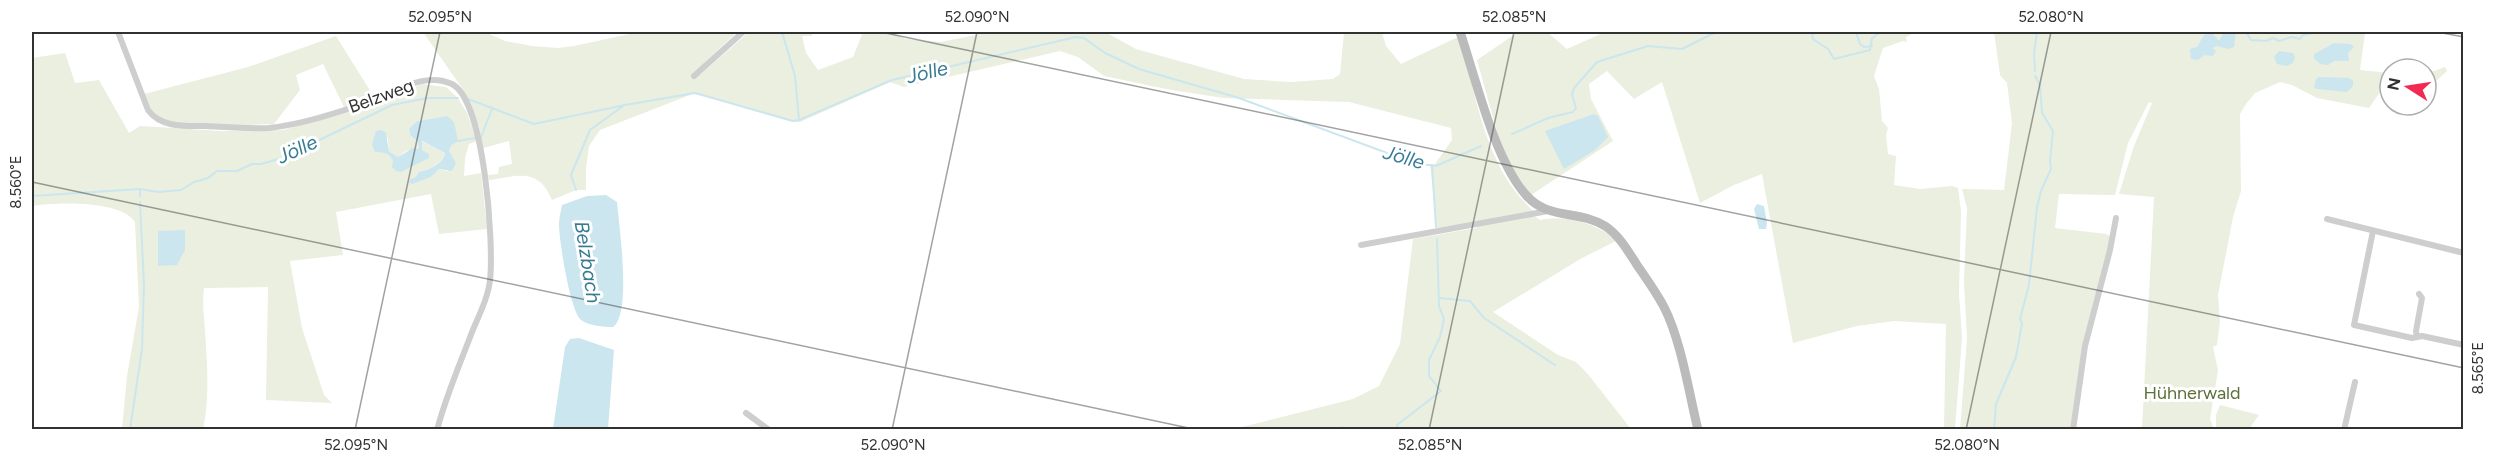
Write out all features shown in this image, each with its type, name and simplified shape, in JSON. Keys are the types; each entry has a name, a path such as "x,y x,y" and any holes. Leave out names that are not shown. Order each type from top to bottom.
{"street":[{"name":"Belzweg","path":"118,32 147,110 153,117 174,125 266,128 296,124 379,98 418,82 437,81 452,85 461,94 479,139 491,232 490,281 437,429"},
{"path":"694,76 743,32"},
{"path":"1460,32 1499,150 1518,185 1532,201 1548,211 1594,221 1606,227 1623,244 1665,308 1678,348 1698,429"},
{"path":"1361,245 1548,211"},
{"path":"2073,429 2085,346 2116,218"},
{"path":"2327,219 2463,253"},
{"path":"2373,231 2354,325 2412,338 2422,336 2463,345"},
{"path":"2417,337 2422,298 2419,294"},
{"path":"2344,429 2355,382"},
{"path":"746,413 769,429"}],"green space":[{"path":"423,32 485,32 505,41 558,48 639,32 737,32 690,76 701,74 749,32 812,32 812,36 802,36 806,53 818,70 853,57 863,32 892,32 905,39 941,42 991,32 1105,32 1136,49 1244,79 1291,82 1333,79 1340,74 1344,32 1382,32 1386,46 1401,64 1460,36 1478,109 1490,145 1506,178 1533,211 1533,215 1540,220 1560,219 1591,225 1616,241 1582,258 1493,312 1558,355 1576,362 1631,429 1234,429 1353,399 1379,386 1400,344 1413,239 1476,228 1489,220 1437,228 1430,164 1435,164 1452,140 1451,128 1349,102 1223,98 1166,89 1104,76 1078,57 1060,51 904,87 890,82 800,122 792,122 695,93 600,130 589,146 586,190 576,190 552,200 540,182 534,178 518,176 489,180 488,175 498,174 499,167 512,164 509,141 483,148 479,127 464,91"},
{"path":"1518,32 1547,32 1567,49 1605,32 1915,32 1906,37 1907,42 1903,41 1883,48 1874,76 1879,89 1882,121 1888,128 1886,135 1888,154 1896,156 1894,185 1920,189 1952,186 1958,188 1961,211 1959,294 1962,338 1955,429 1944,429 1946,324 1894,321 1857,326 1793,343 1762,174 1734,185 1700,203 1662,82 1634,99 1607,71 1589,84 1591,99 1613,141 1531,195 1511,166 1499,139 1477,60"},
{"name":"Hühnerwald","path":"1994,32 2365,32 2360,70 2378,72 2378,95 2369,108 2317,98 2292,85 2280,82 2255,93 2240,114 2241,191 2233,217 2218,295 2220,322 2217,345 2213,347 2218,370 2210,419 2214,429 2142,429 2154,197 2119,194 2134,146 2152,103 2149,102 2128,143 2115,195 2059,194 2055,228 2106,234 2111,237 2085,336 2071,429 1960,430 1967,338 1964,282 1967,208 1962,189 2004,190 2012,123 2007,83 2000,75"},
{"path":"336,36 374,97 344,107 323,64 296,75 300,90 274,124 214,125 167,120 158,117 153,112 144,94 248,67"},
{"path":"65,53 75,83 99,80 129,133 140,126 221,131 283,130 338,115 422,84 446,87 458,98 467,113 477,141 469,144 464,176 481,173 487,229 439,234 431,194 336,212 343,255 290,261 302,328 324,395 332,403 266,400 268,287 204,288 207,405 203,429 122,429 127,376 139,307 135,222 128,215 103,206 56,204 32,206 32,58","holes":["447,116 452,145 449,152 456,163 447,171 439,169 431,177 419,172 435,166 445,153 421,141 422,150 394,160 385,152 376,152 388,137 389,151 398,157 406,151 419,149 418,142 410,135 409,130 417,121"]},
{"path":"2445,67 2447,71 2438,79 2438,70"},
{"path":"2220,405 2259,415 2249,429 2216,429 2216,415"}],"water":[{"path":"2224,32 2236,32 2234,47 2228,49 2217,46 2212,48 2216,51 2213,56 2204,55 2198,60 2191,59 2190,49 2197,47 2204,35 2212,33 2219,41"},
{"path":"2334,43 2350,44 2354,47 2348,53 2349,61 2334,61 2328,65 2320,64 2314,58 2314,54"},
{"path":"2279,51 2293,53 2295,57 2293,63 2287,66 2277,64 2274,57"},
{"path":"2319,77 2348,78 2353,80 2353,86 2347,92 2317,89 2314,88 2316,79"},
{"path":"1594,114 1598,116 1608,137 1595,150 1564,169 1545,131"},
{"path":"447,116 454,122 458,141 449,151 456,163 452,171 439,169 431,177 412,184 409,182 411,179 419,172 439,163 445,153 422,141 422,150 429,154 429,158 401,172 392,167 393,160 389,156 375,152 372,145 376,131 381,130 386,133 389,151 398,157 413,148 419,149 418,142 410,135 409,129 417,121"},
{"path":"606,195 617,202 622,248 622,305 619,319 613,327 588,324 577,314 566,275 559,224 562,205 587,196"},
{"path":"1757,204 1764,206 1766,229 1759,229 1754,209"},
{"path":"185,230 185,250 177,265 158,266 158,231"},
{"path":"579,338 614,350 608,429 553,429 565,347 570,339"}],"waterway":[{"path":"782,32 795,76 799,120"},
{"name":"Jölle","path":"1512,134 1548,118 1573,112 1576,108 1572,95 1574,88 1597,62 1648,46 1682,49 1716,32"},
{"name":"Jölle","path":"1812,32 1813,39 1828,49 1834,59 1870,50 1872,38 1881,32"},
{"path":"1856,32 1860,44 1864,47 1872,46"},
{"path":"2035,71 2034,53 2037,32"},
{"name":"Jölle","path":"2246,32 2251,40 2266,41 2273,38 2279,41 2292,37 2300,39 2303,35 2317,32"},
{"name":"Jölle","path":"468,99 534,124 695,93 793,121 892,80 1076,37 1084,38 1105,53 1139,69 1239,98 1414,163 1436,166 1481,146"},
{"path":"1994,430 1996,404 2016,357 2022,323 2020,319 2029,285 2037,207 2051,169 2053,131 2042,113 2040,85 2035,76"},
{"name":"Jölle","path":"32,196 140,189 158,192 181,190 194,182 208,178 217,171 237,171 252,164 282,158 392,105 427,98 458,98"},
{"name":"Belzbach","path":"576,190 571,175 590,130 623,106"},
{"path":"481,137 492,109"},
{"path":"458,141 475,138"},
{"path":"1432,165 1436,227"},
{"name":"Jölle","path":"140,189 140,196"},
{"name":"Jölle","path":"130,430 142,349 144,285 140,202"},
{"path":"1397,430 1397,425 1441,391 1429,376 1429,360 1440,337 1444,319 1439,306 1437,239"},
{"path":"1439,298 1470,301 1484,318 1555,365"},
{"path":"1340,430 1342,427 1346,430"}]}
